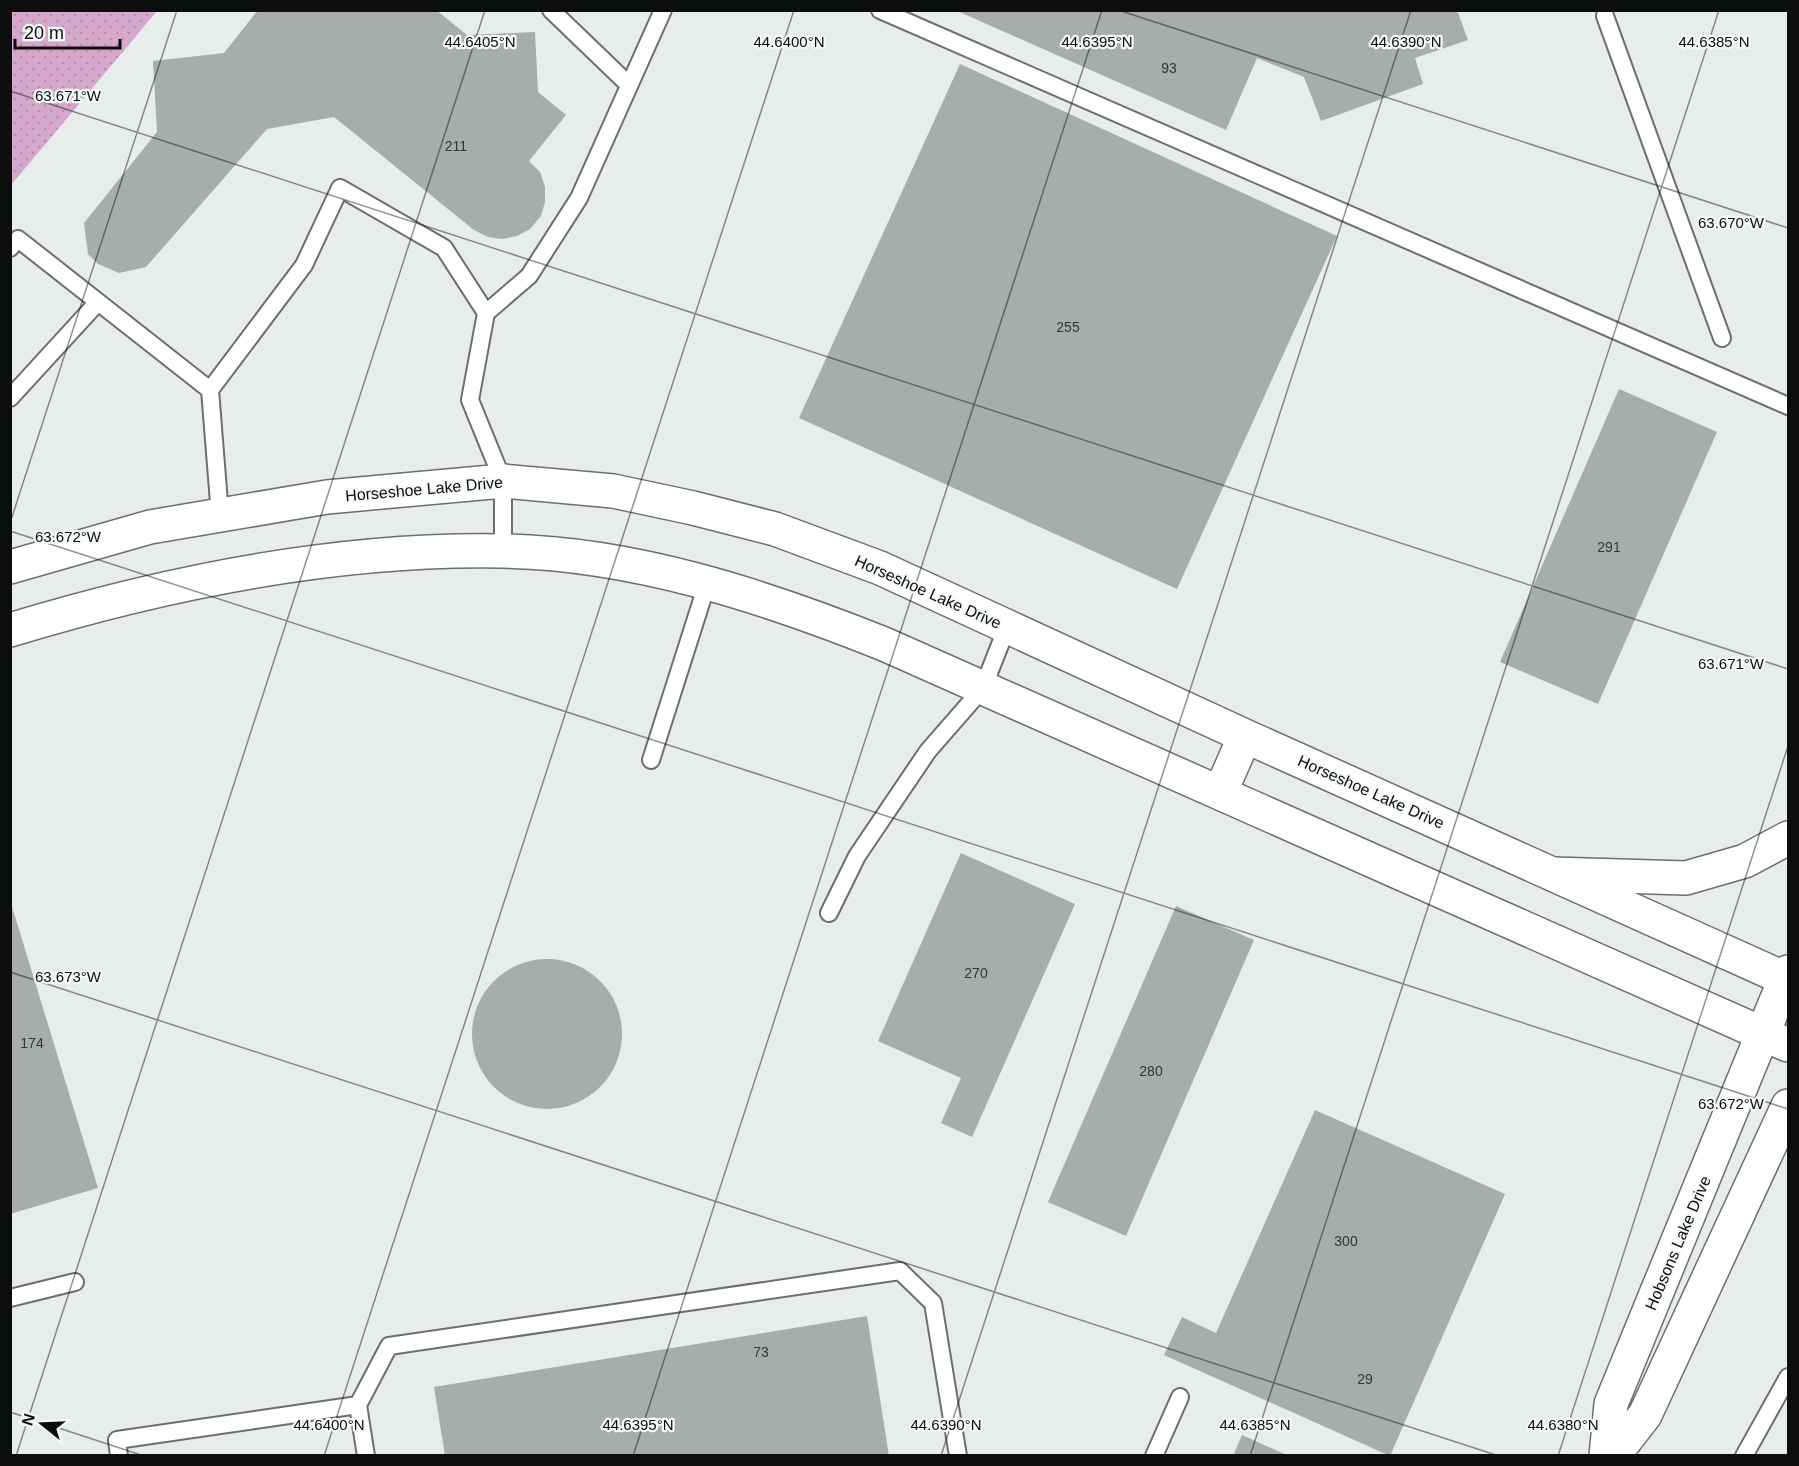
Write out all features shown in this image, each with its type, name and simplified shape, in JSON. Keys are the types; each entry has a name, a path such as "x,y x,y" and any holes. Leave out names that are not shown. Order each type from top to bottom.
{"street":[{"name":"Horseshoe Lake Drive","path":"10,567 150,527 327,497 503,481 613,491 775,529 880,568 1245,736 1788,977"},
{"path":"10,630 153,591 238,575 325,562 412,555 503,551 585,559 707,584 826,621 1776,1039"},
{"path":"1220,793 1245,736"},
{"path":"1553,874 1686,878 1745,861 1788,838"},
{"name":"Hobsons Lake Drive","path":"1606,1455 1611,1404 1776,1039 1788,977"},
{"path":"1613,1455 1645,1415 1788,1106"}],"lane":[{"path":"551,10 629,86"},
{"path":"503,551 503,481 470,400 486,313 529,276 579,198 663,10"},
{"path":"880,10 1788,406"},
{"path":"1605,16 1722,338"},
{"path":"220,515 210,390 304,265 340,188 444,248 486,313"},
{"path":"10,248 18,239 210,390"},
{"path":"10,398 98,302"},
{"path":"651,760 707,584"},
{"path":"829,913 857,856 928,751 982,688 1008,627"},
{"path":"366,1455 358,1406 389,1346 900,1271 933,1304 958,1455"},
{"path":"10,1298 75,1282"},
{"path":"1744,1455 1788,1377"},
{"path":"1154,1455 1180,1397"},
{"path":"119,1455 117,1440 358,1406"}],"shaded area":[{"path":"10,11 157,11 11,185"}],"building":[{"path":"258,10 436,10 467,35 535,32 538,92 566,115 529,161 540,172 545,187 545,202 541,216 530,229 517,236 502,239 488,237 474,230 334,117 267,129 146,267 119,273 98,264 88,254 84,223 157,132 153,61 224,53"},
{"path":"955,10 1457,10 1468,40 1415,58 1423,84 1321,121 1304,77 1257,58 1226,130"},
{"path":"960,64 1337,236 1177,589 799,418"},
{"path":"1619,389 1717,432 1598,704 1500,662"},
{"path":"961,853 1075,904 972,1137 941,1123 961,1078 878,1041"},
{"path":"10,900 98,1188 10,1214"},
{"path":"1176,906 1254,940 1126,1236 1048,1202"},
{"path":"547,959 576,965 600,981 616,1005 622,1034 616,1063 600,1087 576,1103 547,1109 518,1103 494,1087 478,1063 472,1034 478,1005 494,981 518,965"},
{"path":"1315,1110 1505,1194 1390,1456 1164,1355 1182,1317 1216,1333"},
{"path":"867,1316 889,1456 445,1456 434,1387"},
{"path":"1242,1435 1289,1456 1233,1456"}]}
